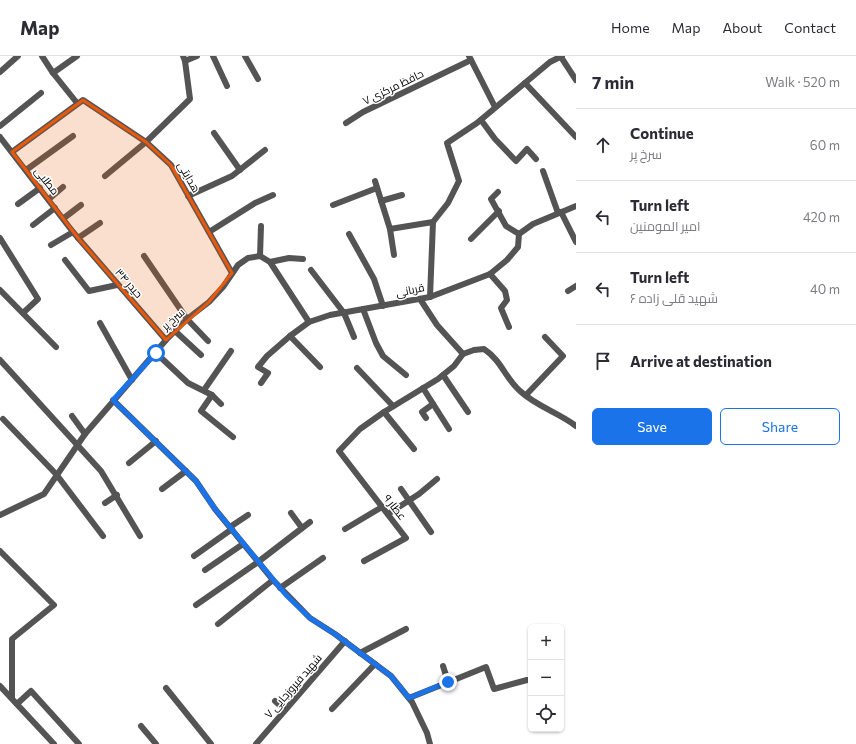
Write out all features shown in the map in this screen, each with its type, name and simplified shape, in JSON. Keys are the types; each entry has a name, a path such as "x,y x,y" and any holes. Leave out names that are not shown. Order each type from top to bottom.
{"street":[{"name":"هدایتی","path":"42,56 53,73 80,101 146,142 171,165 232,273"},
{"path":"53,73 77,56"},
{"path":"104,176 146,142 190,99 184,59 197,56"},
{"path":"213,56 227,86"},
{"path":"245,56 258,79"},
{"path":"430,297 433,222 448,203 459,181 447,143 481,120 550,62 562,56 576,80"},
{"path":"0,72 16,57"},
{"path":"470,58 495,107"},
{"name":"حافظ مرکزی ۷","path":"346,123 362,112 470,58"},
{"path":"525,83 576,137"},
{"path":"0,126 41,93"},
{"path":"12,152 80,101"},
{"path":"481,120 495,139 516,161 527,149 536,159"},
{"path":"214,133 240,170"},
{"path":"26,170 73,136"},
{"name":"مطلبی","path":"0,137 78,238"},
{"path":"188,196 232,176 265,150"},
{"path":"543,171 559,213 576,242"},
{"path":"375,181 390,229 394,255"},
{"path":"49,199 63,187"},
{"path":"18,204 40,188"},
{"path":"333,205 377,188"},
{"path":"498,192 491,199 506,226 519,234 533,224 576,206"},
{"path":"209,232 254,203 273,195"},
{"path":"381,201 402,196"},
{"path":"64,218 81,205"},
{"path":"32,225 55,208"},
{"path":"471,239 499,211"},
{"path":"390,229 433,222"},
{"path":"78,238 100,223"},
{"path":"261,226 260,256 270,262 309,322"},
{"path":"51,245 73,232"},
{"path":"349,234 374,279 383,306"},
{"name":"قربانی","path":"261,383 268,373 258,367 267,356 309,322 330,315 430,297 490,274 507,260 518,247 519,234"},
{"path":"0,238 38,299 23,313"},
{"name":"حیدر ۳۴","path":"78,238 166,340"},
{"path":"144,256 187,319 208,341"},
{"name":"سرخ پر","path":"0,516 44,494 56,474 85,434 166,340 187,319 209,302 238,266 248,258 260,256"},
{"path":"270,262 289,258 303,259"},
{"path":"65,260 89,291 117,285"},
{"path":"311,270 344,313 354,337"},
{"path":"490,274 504,291 507,300 501,308 509,327"},
{"path":"568,291 576,286"},
{"path":"0,290 56,347"},
{"path":"420,299 438,326 463,354"},
{"path":"363,309 376,343 383,356 406,375"},
{"path":"100,323 132,380"},
{"path":"175,331 201,354"},
{"path":"290,336 320,366"},
{"path":"526,395 563,356 545,337"},
{"path":"414,449 384,412 443,375 454,366 463,354 474,350 484,349 491,354 501,364 508,379 526,395 576,426"},
{"path":"204,390 231,351"},
{"path":"156,353 188,383 212,394 221,404"},
{"path":"0,360 101,472 116,494 140,536"},
{"path":"357,368 393,406"},
{"path":"443,375 468,412"},
{"path":"423,388 449,428"},
{"path":"212,394 201,411 233,437"},
{"path":"113,400 186,471 273,580 310,618 345,641 391,676 409,698 427,733 430,744"},
{"path":"426,418 422,412 433,404"},
{"name":"عطار ۹","path":"364,561 406,538 339,451 360,429 384,412"},
{"path":"72,416 85,434"},
{"path":"3,419 56,474 103,536"},
{"path":"129,463 156,441"},
{"path":"162,489 186,471"},
{"path":"388,514 409,501 437,479"},
{"path":"401,489 431,532"},
{"path":"105,503 116,494"},
{"path":"345,529 382,507"},
{"path":"291,513 302,528"},
{"path":"194,556 248,515"},
{"path":"196,606 258,562 310,522"},
{"path":"205,570 243,544"},
{"path":"0,551 54,605 12,639 12,698"},
{"path":"280,588 323,558"},
{"path":"218,624 273,580"},
{"path":"360,653 406,629"},
{"name":"شهید فیروزجایی ۷","path":"256,744 345,641"},
{"path":"332,709 375,664"},
{"path":"442,666 448,682"},
{"path":"409,698 486,667 494,689 527,680"},
{"path":"0,686 54,744"},
{"path":"166,688 211,744"},
{"path":"17,704 31,691 79,744"},
{"path":"276,701 285,710"},
{"path":"141,726 156,744"}],"highlighted area":[{"path":"83,100 146,142 171,165 232,273 209,302 166,340 78,238 12,152"}],"route":[{"path":"156,353 113,400 196,481 215,509 286,595 310,618 335,634 391,676 409,698 448,682"}]}
